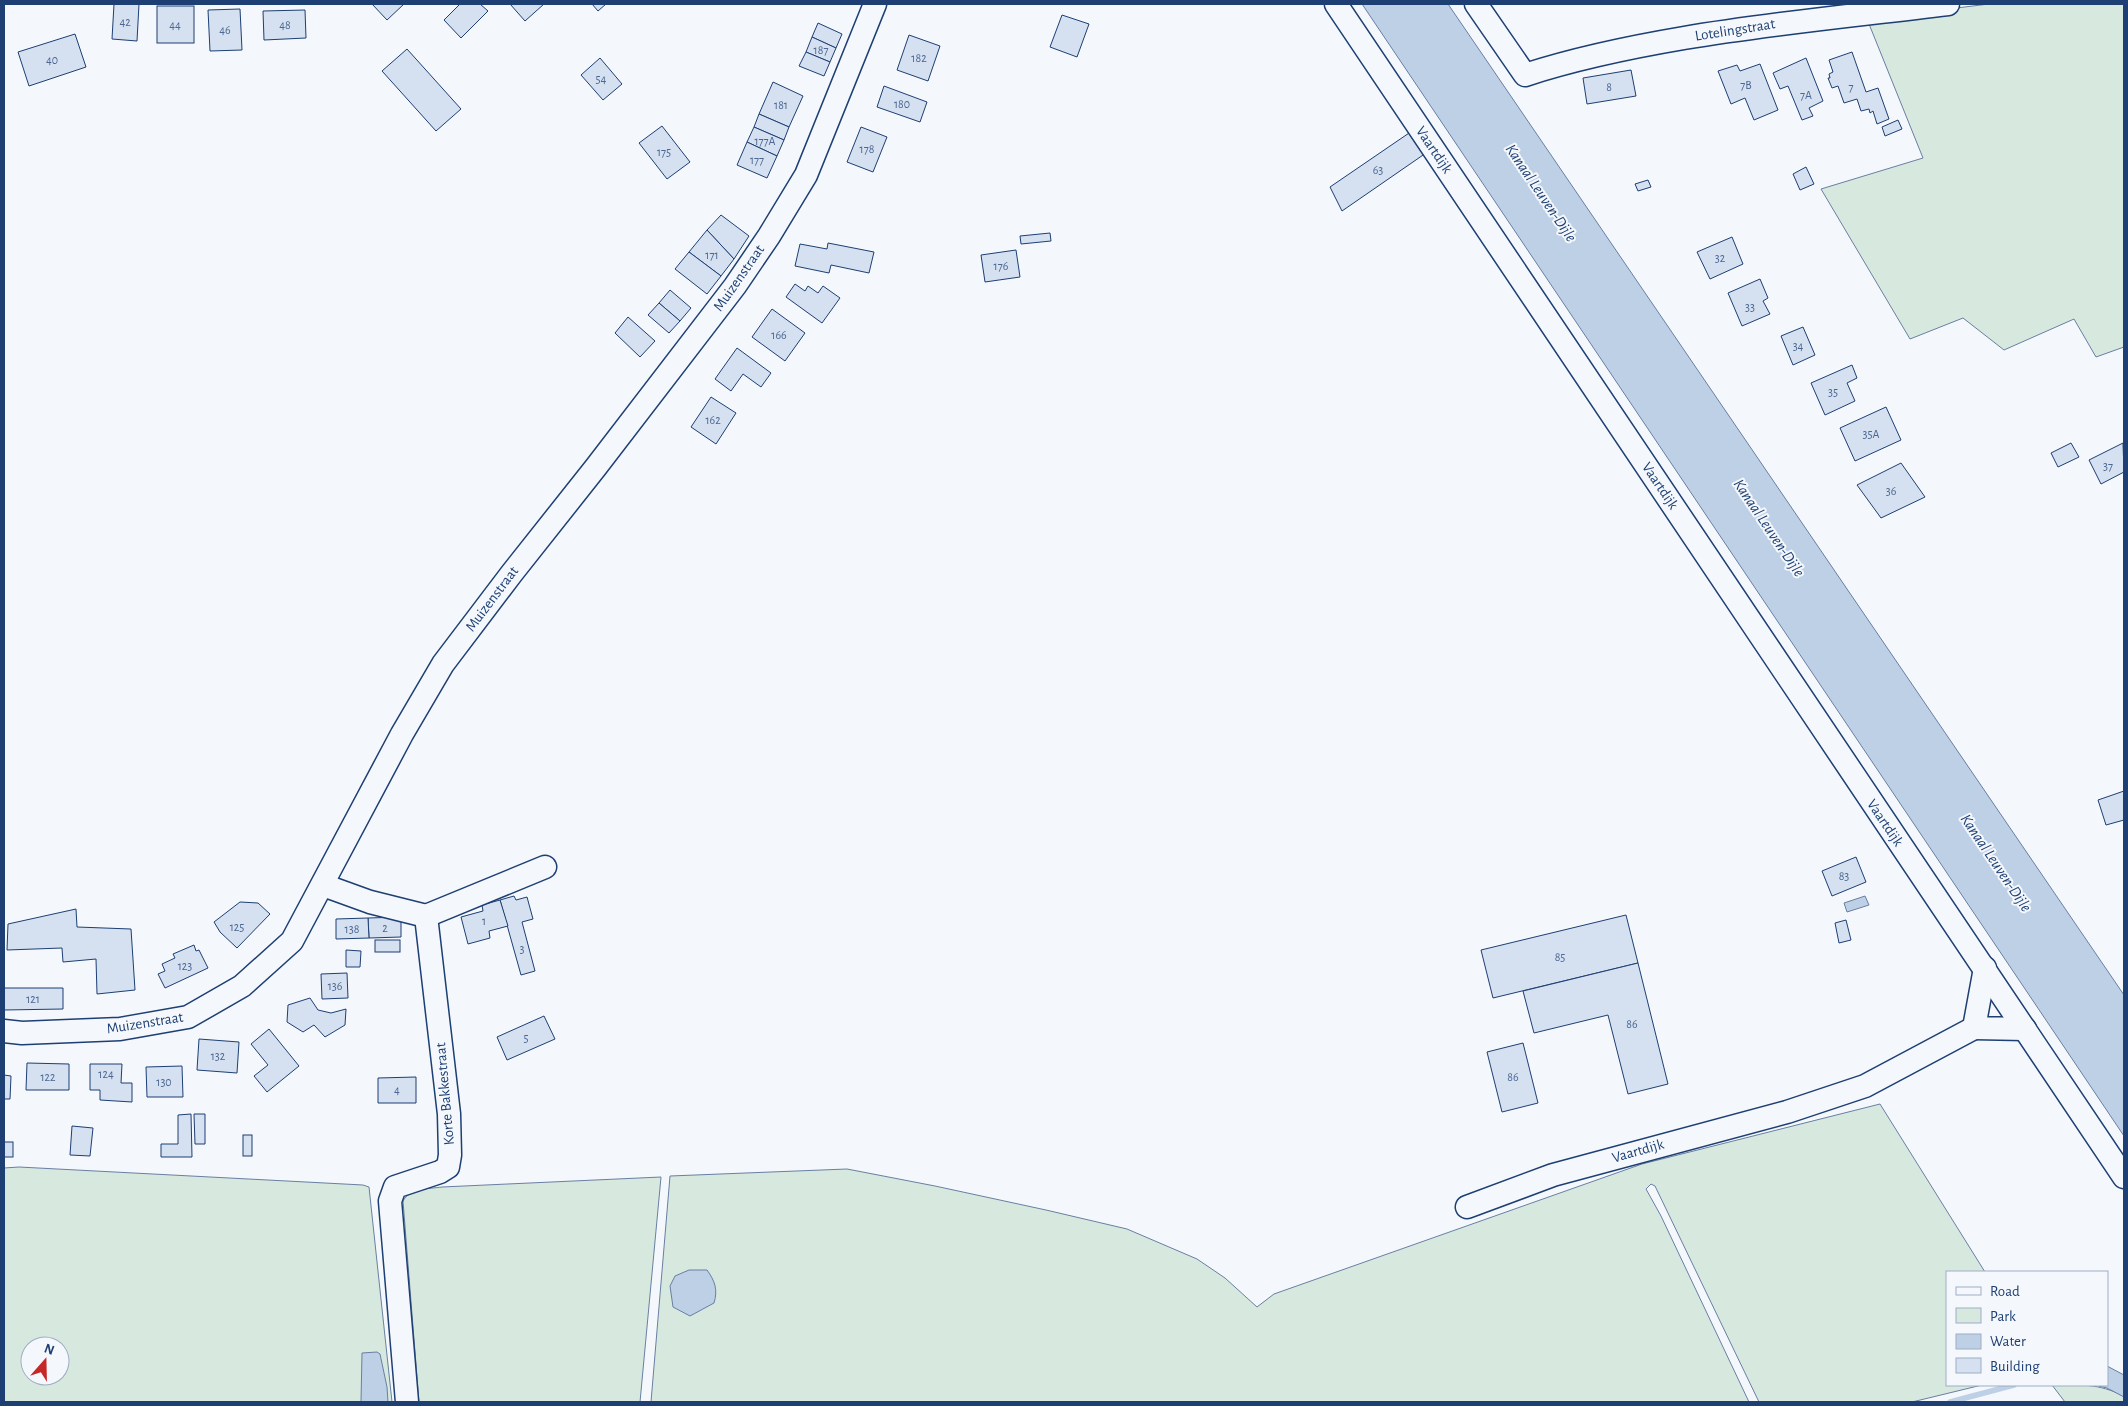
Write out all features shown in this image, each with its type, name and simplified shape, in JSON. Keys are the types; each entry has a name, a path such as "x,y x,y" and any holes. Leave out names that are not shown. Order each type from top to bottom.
{"street":[{"name":"Muizenstraat","path":"4,1031 22,1033 120,1029 188,1017 242,986 292,941 402,734 443,664 735,286 769,236 806,175 875,4"},
{"name":"Vaartdijk","path":"1336,4 2124,1176"},
{"name":"Lotelingstraat","path":"1476,4 1526,75 1553,66 1640,46 1752,27 1948,4"},
{"path":"323,885 370,902 426,916 546,867"},
{"name":"Korte Bakkestraat","path":"407,1402 390,1201 395,1187 448,1168 450,1155 449,1114 426,916"},
{"path":"1974,1028 1985,968"},
{"name":"Vaartdijk","path":"1467,1206 1553,1175 1787,1112 1865,1086 1974,1028 2025,1029"}],"green space":[{"path":"1989,4 2124,4 2124,347 2096,357 2074,319 2004,350 1963,318 1910,339 1821,189 1923,158 1867,19"},
{"path":"1880,1104 1984,1271 1946,1271 1946,1386 1978,1386 1912,1402 1759,1402 1655,1186 1651,1184 1646,1189 1661,1216 1749,1402 651,1402 670,1176 847,1169 1046,1210 1127,1229 1197,1259 1225,1278 1257,1307 1274,1294 1642,1164"},
{"path":"19,1167 363,1185 369,1187 392,1402 4,1402 4,1168"},
{"path":"661,1177 640,1402 419,1402 403,1201 406,1197 415,1191 442,1187"},
{"path":"2053,1386 2097,1387 2124,1396 2124,1402 2065,1402"}],"water":[{"name":"Kanaal Leuven-Dijle","path":"1362,4 1448,4 2124,995 2124,1136"},
{"path":"1865,896 1869,905 1847,912 1844,903"},
{"path":"689,1270 707,1270 716,1290 714,1303 690,1316 673,1307 670,1286 675,1276"},
{"path":"377,1352 380,1354 388,1402 361,1402 362,1353"},
{"path":"2108,1367 2124,1375 2124,1397 2107,1388 2098,1386 2108,1386"}],"building":[{"path":"114,4 139,4 137,41 112,39"},
{"path":"372,4 404,4 387,20"},
{"path":"460,4 480,4 488,11 461,38 444,20"},
{"path":"510,4 544,4 525,21"},
{"path":"592,4 606,4 598,11"},
{"path":"157,6 194,6 194,43 157,43"},
{"path":"240,9 242,50 210,51 208,10"},
{"path":"305,10 306,38 264,40 263,11"},
{"path":"1062,15 1089,24 1077,57 1050,47"},
{"path":"818,23 842,34 836,48 812,37"},
{"path":"75,34 86,67 29,86 18,52"},
{"path":"909,35 940,46 928,81 897,70"},
{"path":"812,37 836,48 830,62 806,52"},
{"path":"407,49 461,109 436,131 382,71"},
{"path":"806,52 830,62 824,76 799,66"},
{"path":"1852,52 1866,92 1878,88 1889,119 1877,124 1873,111 1870,113 1869,109 1861,111 1857,99 1844,103 1838,86 1832,88 1828,78 1830,78 1829,74 1833,72 1829,60"},
{"path":"600,58 622,84 603,100 581,75"},
{"path":"1806,58 1823,101 1809,108 1813,116 1802,120 1788,86 1780,89 1773,73"},
{"path":"1760,64 1778,110 1754,120 1745,98 1731,104 1718,71 1737,65 1740,71"},
{"path":"1631,70 1636,96 1587,104 1583,78"},
{"path":"773,82 803,96 789,127 759,114"},
{"path":"884,86 927,102 920,122 877,107"},
{"path":"759,114 789,127 784,140 754,127"},
{"path":"1898,120 1902,129 1885,136 1882,127"},
{"path":"662,126 690,162 667,179 639,143"},
{"path":"754,127 784,140 777,156 747,142"},
{"path":"861,127 887,137 873,172 847,162"},
{"path":"1412,131 1426,153 1342,211 1330,187"},
{"path":"747,142 777,156 767,178 737,165"},
{"path":"1806,167 1814,184 1800,190 1793,174"},
{"path":"1648,180 1651,187 1638,191 1635,184"},
{"path":"721,215 749,236 734,259 707,230"},
{"path":"707,230 734,259 721,276 689,252"},
{"path":"1050,233 1051,241 1021,244 1020,236"},
{"path":"1732,237 1743,264 1710,279 1697,252"},
{"path":"828,243 874,252 869,273 831,265 829,273 795,266 800,244 827,249"},
{"path":"1016,250 1020,277 985,282 981,255"},
{"path":"689,252 721,276 707,294 675,269"},
{"path":"1760,279 1768,298 1763,301 1770,314 1742,326 1728,293"},
{"path":"795,284 805,291 808,286 818,293 823,286 840,298 822,323 786,297"},
{"path":"670,290 691,308 680,321 659,303"},
{"path":"659,303 680,321 669,333 648,315"},
{"path":"772,309 805,333 785,361 752,337"},
{"path":"628,317 655,341 640,357 615,333"},
{"path":"1803,327 1815,355 1793,365 1781,336"},
{"path":"737,348 771,373 761,387 743,374 731,391 715,379"},
{"path":"1852,365 1857,378 1847,383 1855,401 1825,415 1811,383"},
{"path":"711,397 736,413 716,444 691,427"},
{"path":"1886,407 1901,440 1855,461 1840,428"},
{"path":"2071,443 2079,457 2058,467 2051,453"},
{"path":"2123,443 2124,472 2101,484 2089,460"},
{"path":"1901,463 1925,497 1881,518 1857,485"},
{"path":"2124,791 2124,820 2106,825 2098,800"},
{"path":"1856,857 1866,882 1832,896 1822,871"},
{"path":"514,896 516,900 527,897 533,919 522,922 535,971 521,975 500,900"},
{"path":"500,900 508,926 489,931 490,938 468,944 461,917 483,911 482,905"},
{"path":"240,902 258,903 270,914 237,948 220,932 214,922"},
{"path":"76,909 77,927 131,929 135,990 97,994 96,959 63,962 62,948 7,950 8,924"},
{"path":"1626,915 1638,963 1493,998 1481,950"},
{"path":"401,917 401,937 369,938 368,918"},
{"path":"368,918 369,938 336,939 336,919"},
{"path":"1846,920 1851,940 1839,943 1835,923"},
{"path":"375,940 400,940 400,952 375,952"},
{"path":"194,945 196,951 199,950 208,968 165,988 158,974 165,971 162,964 175,958 173,954"},
{"path":"346,950 361,951 360,967 346,967"},
{"path":"1638,963 1668,1084 1628,1094 1608,1015 1534,1033 1523,991"},
{"path":"347,973 348,998 322,999 321,974"},
{"path":"4,988 63,988 63,1009 4,1010"},
{"path":"310,998 318,1010 331,1013 346,1009 345,1025 325,1037 314,1025 303,1032 287,1022 288,1005"},
{"path":"544,1016 555,1039 507,1060 497,1037"},
{"path":"269,1029 299,1066 267,1092 254,1076 268,1065 251,1044"},
{"path":"199,1039 239,1042 237,1073 197,1070"},
{"path":"1523,1043 1538,1103 1502,1112 1487,1052"},
{"path":"27,1063 69,1064 69,1090 26,1090"},
{"path":"90,1064 122,1064 121,1083 132,1083 132,1102 100,1100 100,1090 90,1090"},
{"path":"182,1066 183,1097 147,1097 146,1067"},
{"path":"4,1075 11,1076 10,1099 4,1099"},
{"path":"416,1077 416,1103 378,1103 378,1078"},
{"path":"191,1114 192,1157 161,1157 161,1144 178,1144 178,1115"},
{"path":"194,1114 205,1114 205,1144 195,1144"},
{"path":"72,1126 93,1128 90,1156 70,1155"},
{"path":"243,1135 252,1135 252,1156 243,1156"},
{"path":"4,1142 13,1142 13,1157 4,1157"}],"waterway":[{"path":"1950,1402 2010,1386"}]}
